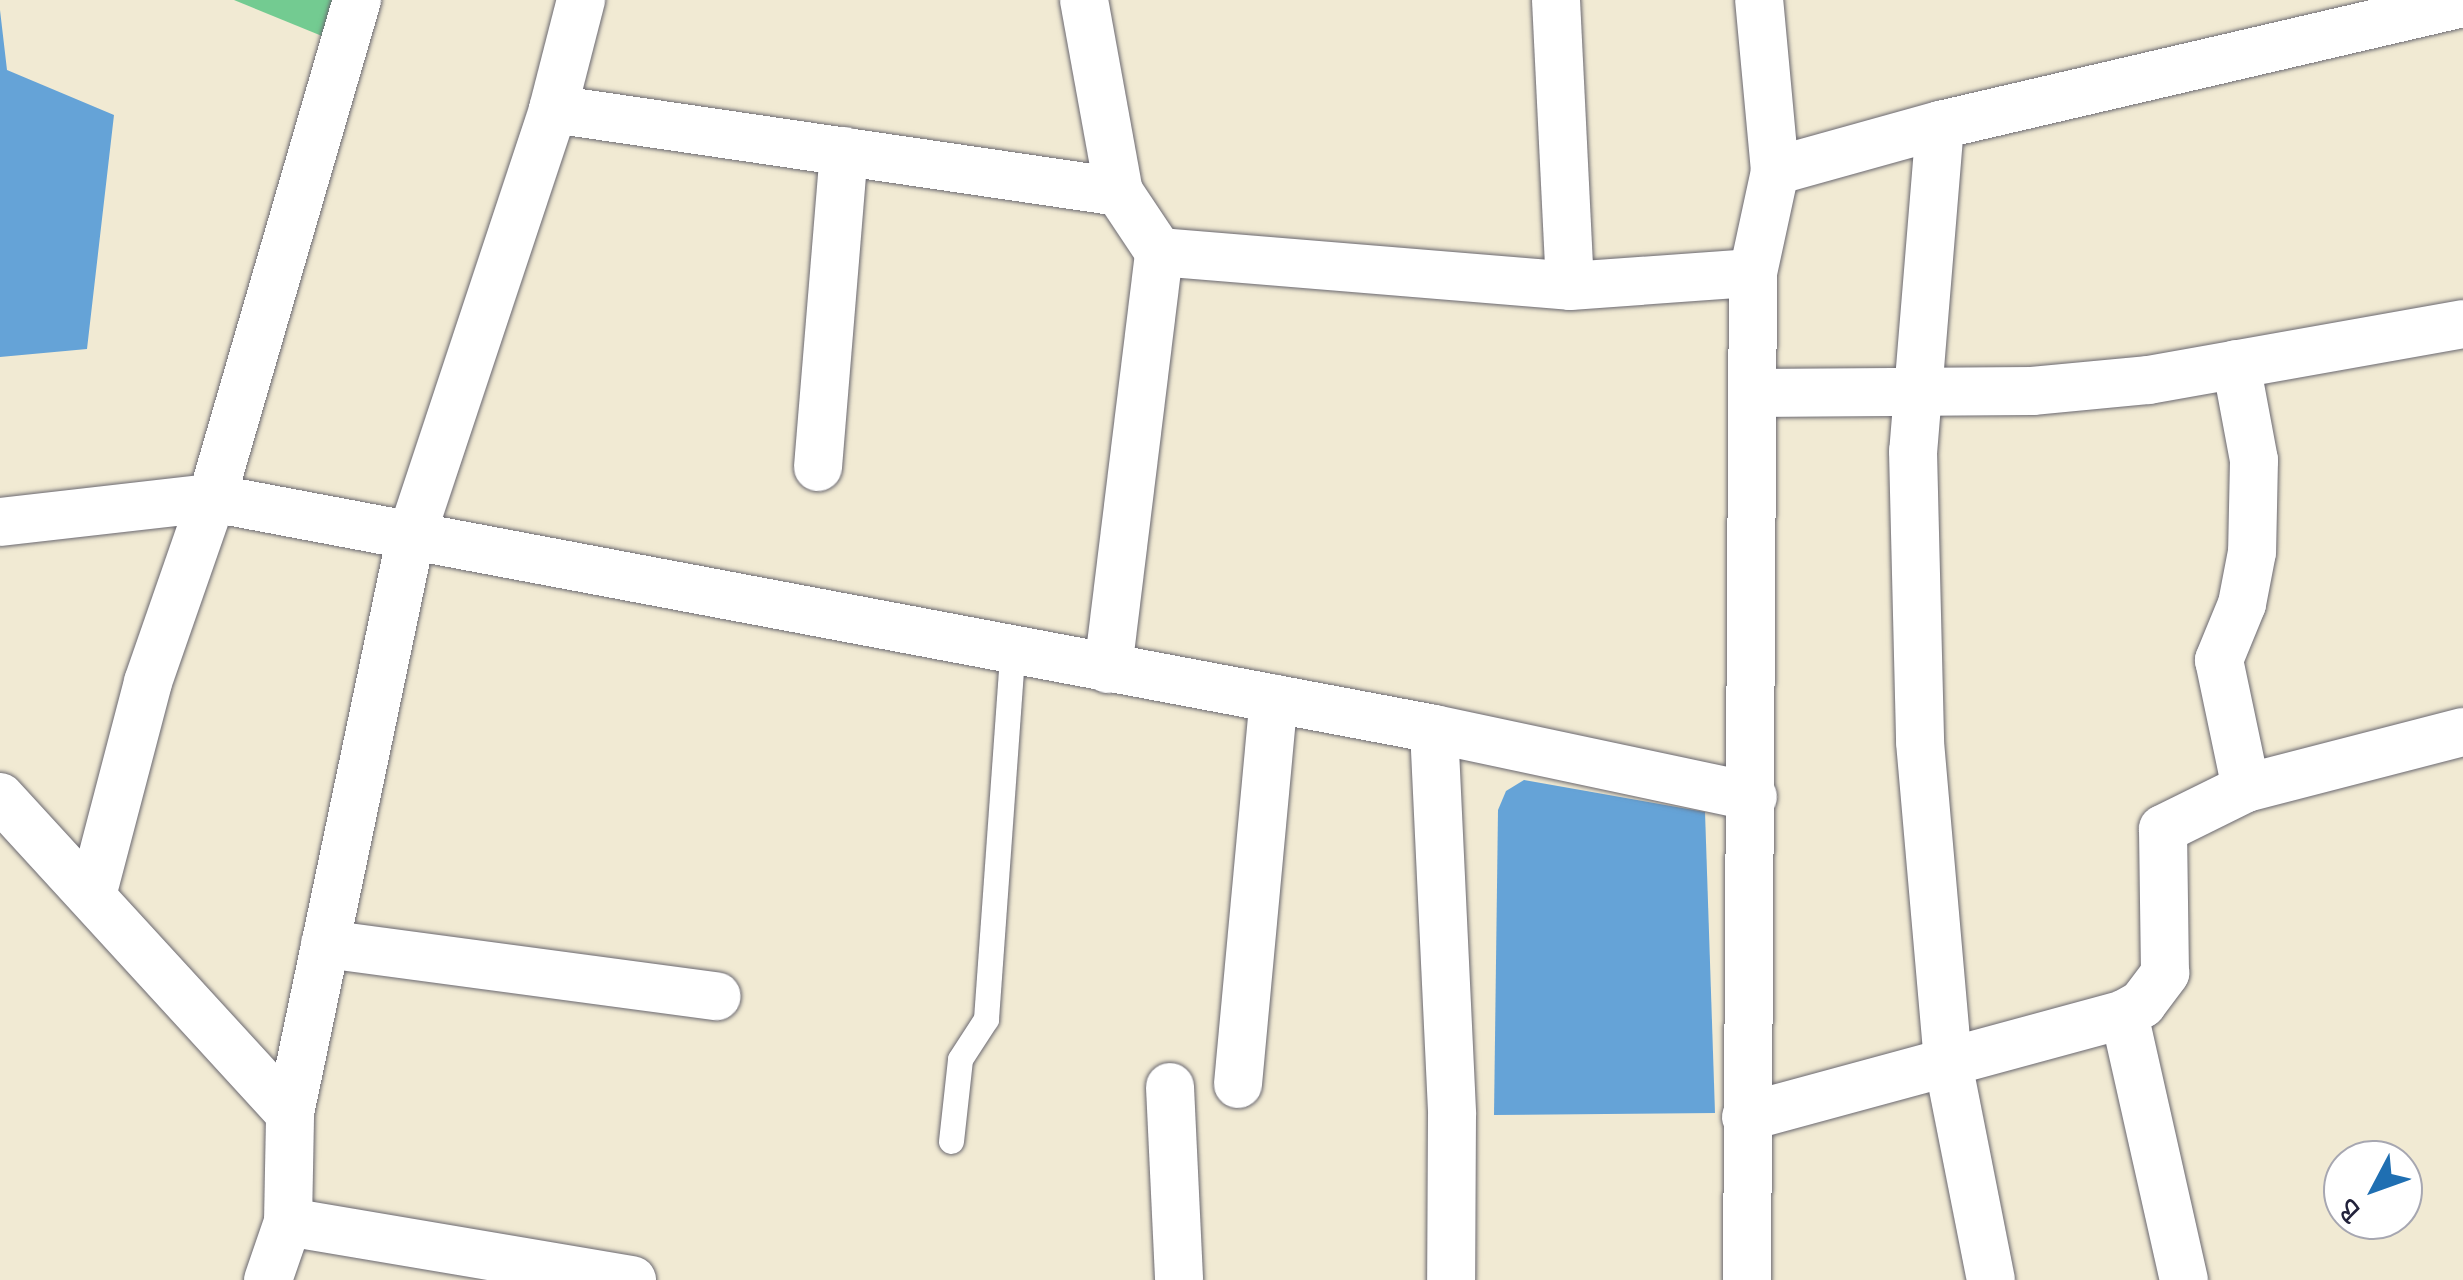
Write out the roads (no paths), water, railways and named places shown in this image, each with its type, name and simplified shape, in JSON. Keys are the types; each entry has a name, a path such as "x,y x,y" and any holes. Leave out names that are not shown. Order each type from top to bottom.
{"street":[{"path":"92,892 148,682 212,498 356,0"},
{"path":"268,1280 288,1222 290,1113 410,540 553,109 581,0"},
{"path":"1084,0 1119,192 1159,252 1108,670"},
{"path":"1556,0 1570,286"},
{"path":"1747,1280 1746,1117 1753,797 1753,274 1776,171 1759,0"},
{"path":"1776,171 1940,125 2463,3"},
{"path":"553,109 1119,192"},
{"path":"1940,125 1912,451 1920,742 1948,1063 1991,1280"},
{"path":"818,467 844,151"},
{"path":"1159,252 1570,286 1753,274"},
{"path":"1753,393 2032,391 2236,364 2463,324"},
{"path":"2236,364 2254,460 2252,552 2242,604 2219,660 2246,788"},
{"path":"0,522 212,498 410,540 1434,729 1753,797"},
{"path":"1238,1084 1274,699"},
{"path":"1434,729 1452,1115 1451,1280"},
{"path":"1746,1117 2124,1014 2142,1004 2164,972 2158,842 2163,829 2246,788 2463,732"},
{"path":"0,797 92,892 290,1113"},
{"path":"325,944 716,996"},
{"path":"2124,1014 2184,1280"},
{"path":"1170,1087 1179,1280"},
{"path":"288,1222 632,1280"}],"lane":[{"path":"951,1140 960,1059 986,1019 1012,652"}],"water":[{"path":"0,10 7,70 114,115 87,349 0,357"},
{"path":"1524,780 1705,812 1715,1113 1494,1115 1498,810 1506,791"}]}
